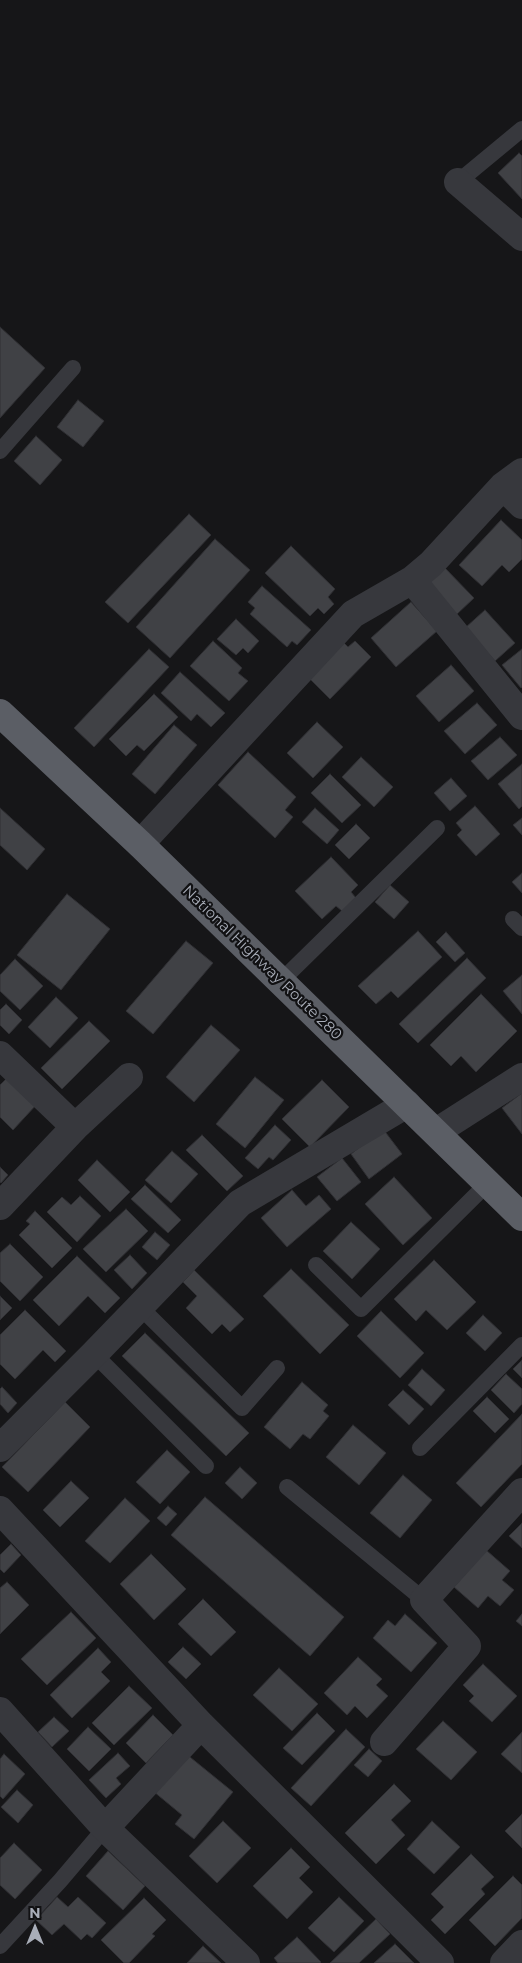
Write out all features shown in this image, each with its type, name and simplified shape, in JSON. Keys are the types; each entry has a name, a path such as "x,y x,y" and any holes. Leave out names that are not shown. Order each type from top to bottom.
{"highway":[{"name":"National Highway Route 280","path":"0,713 140,844 522,1217"}],"street":[{"path":"458,182 522,237"},
{"path":"140,844 353,614 412,580 431,564 513,479 522,505"},
{"path":"412,580 522,716"},
{"path":"0,1055 75,1127"},
{"path":"0,1206 75,1127 129,1077"},
{"path":"436,1132 522,1077"},
{"path":"0,1448 240,1203 407,1104"},
{"path":"384,1742 467,1646 424,1600 522,1492"},
{"path":"0,1510 201,1725 440,1963"},
{"path":"0,1711 105,1828 246,1963"},
{"path":"105,1828 201,1725"},
{"path":"504,1963 522,1944"}],"lane":[{"path":"458,182 522,129"},
{"path":"0,451 73,368"},
{"path":"281,981 437,828"},
{"path":"316,1265 361,1309 488,1183"},
{"path":"140,1307 242,1408 278,1368"},
{"path":"420,1448 522,1345"},
{"path":"94,1354 206,1466"},
{"path":"287,1487 424,1600"},
{"path":"0,1946 60,1881 105,1828"}],"building":[{"path":"519,153 522,156 522,199 498,173"},
{"path":"0,327 45,368 0,418"},
{"path":"78,400 104,421 83,447 57,427"},
{"path":"36,436 62,460 40,485 14,461"},
{"path":"189,514 211,535 128,623 105,602"},
{"path":"501,520 522,540 522,559 509,572 502,565 482,586 459,565"},
{"path":"215,539 250,570 170,658 136,627"},
{"path":"291,546 335,589 328,597 334,604 324,614 318,608 310,616 265,573"},
{"path":"444,567 474,598 456,615 426,583"},
{"path":"262,586 311,630 297,645 292,641 287,647 250,614 255,608 248,602"},
{"path":"411,602 437,631 396,667 371,638"},
{"path":"485,610 515,643 495,661 465,628"},
{"path":"236,619 259,641 248,653 243,648 236,655 217,639"},
{"path":"213,641 242,668 238,673 248,681 229,701 190,666"},
{"path":"342,641 348,647 355,641 371,657 330,699 307,676"},
{"path":"149,649 169,667 94,747 74,728"},
{"path":"522,649 522,687 521,688 502,665"},
{"path":"451,665 474,691 439,722 416,696"},
{"path":"180,672 225,713 211,727 197,714 191,721 161,693"},
{"path":"154,694 178,717 144,751 137,745 126,756 109,739"},
{"path":"477,703 497,725 465,754 444,731"},
{"path":"317,722 343,747 313,778 287,753"},
{"path":"174,725 197,745 155,794 132,774"},
{"path":"500,737 517,755 488,780 471,761"},
{"path":"248,752 296,797 285,810 293,817 275,838 218,785"},
{"path":"361,757 393,787 374,807 342,777"},
{"path":"522,764 522,806 519,809 498,784"},
{"path":"330,774 361,805 342,823 311,793"},
{"path":"451,778 467,796 450,811 434,793"},
{"path":"475,806 500,834 476,856 457,835 462,830 456,823"},
{"path":"0,808 45,849 27,870 0,845"},
{"path":"315,808 339,830 327,844 302,822"},
{"path":"522,818 522,835 513,825"},
{"path":"356,824 370,838 349,859 335,845"},
{"path":"331,857 358,885 351,892 356,898 342,911 336,906 322,919 295,891"},
{"path":"522,873 522,893 512,882"},
{"path":"390,885 409,902 394,919 375,902"},
{"path":"67,894 110,929 61,990 17,955"},
{"path":"418,931 442,957 398,998 391,991 376,1004 358,986"},
{"path":"446,932 465,953 455,962 436,942"},
{"path":"186,941 213,963 153,1034 126,1011"},
{"path":"467,958 486,978 418,1043 399,1024"},
{"path":"15,959 43,986 20,1010 0,991 0,975"},
{"path":"522,975 522,1014 503,991"},
{"path":"481,994 517,1031 476,1072 461,1056 451,1066 430,1045"},
{"path":"56,997 78,1018 50,1048 28,1027"},
{"path":"6,1004 22,1020 9,1034 0,1025 0,1010"},
{"path":"89,1021 110,1041 62,1089 41,1068"},
{"path":"211,1025 240,1050 194,1102 166,1077"},
{"path":"8,1077 37,1104 13,1130 0,1117 0,1085"},
{"path":"255,1077 284,1100 245,1148 216,1124"},
{"path":"322,1080 349,1107 310,1147 282,1119"},
{"path":"522,1093 522,1134 502,1108"},
{"path":"275,1125 291,1140 273,1160 269,1157 258,1169 245,1158"},
{"path":"383,1129 402,1154 369,1179 351,1154"},
{"path":"202,1135 243,1176 227,1191 186,1150"},
{"path":"172,1151 198,1174 171,1203 145,1180"},
{"path":"342,1158 361,1182 337,1201 317,1177"},
{"path":"97,1160 130,1192 110,1212 78,1180"},
{"path":"0,1167 8,1175 1,1183 0,1182"},
{"path":"394,1177 432,1218 403,1245 365,1204"},
{"path":"145,1185 181,1220 168,1233 131,1199"},
{"path":"292,1190 306,1206 319,1195 331,1209 287,1247 261,1218"},
{"path":"80,1196 101,1216 77,1242 47,1212 62,1197 71,1205"},
{"path":"126,1209 148,1231 106,1272 83,1249"},
{"path":"35,1211 72,1248 52,1268 19,1235 30,1224 26,1221"},
{"path":"351,1222 380,1249 352,1279 323,1251"},
{"path":"155,1232 170,1245 157,1260 142,1247"},
{"path":"10,1244 43,1277 20,1301 0,1281 0,1253"},
{"path":"130,1255 147,1273 132,1289 114,1270"},
{"path":"77,1256 120,1298 105,1313 88,1296 59,1326 33,1300"},
{"path":"434,1260 476,1302 447,1330 426,1310 416,1321 394,1299"},
{"path":"291,1269 349,1325 320,1354 263,1296"},
{"path":"194,1270 244,1319 230,1332 222,1324 212,1334 186,1308 197,1296 183,1282"},
{"path":"0,1296 12,1308 0,1320"},
{"path":"25,1310 66,1351 55,1362 43,1350 15,1379 0,1364 0,1335"},
{"path":"381,1311 424,1353 400,1378 357,1336"},
{"path":"483,1315 502,1333 485,1351 466,1333"},
{"path":"145,1333 249,1433 226,1456 122,1356"},
{"path":"522,1360 522,1378 513,1369"},
{"path":"422,1369 445,1390 431,1406 408,1385"},
{"path":"506,1374 522,1389 522,1404 514,1413 491,1390"},
{"path":"302,1382 328,1405 323,1411 329,1416 310,1439 303,1434 290,1449 264,1427"},
{"path":"2,1387 17,1403 8,1413 0,1404 0,1389"},
{"path":"403,1390 424,1409 409,1425 388,1405"},
{"path":"487,1397 509,1419 495,1433 473,1411"},
{"path":"65,1402 90,1427 28,1492 2,1467"},
{"path":"522,1414 522,1464 481,1507 456,1483"},
{"path":"353,1425 386,1453 359,1485 326,1457"},
{"path":"167,1450 190,1472 160,1504 136,1482"},
{"path":"240,1467 257,1483 242,1499 225,1483"},
{"path":"403,1475 432,1500 400,1538 370,1513"},
{"path":"71,1481 89,1498 60,1527 43,1510"},
{"path":"205,1497 344,1617 310,1656 171,1535"},
{"path":"125,1498 150,1521 110,1563 85,1541"},
{"path":"168,1506 177,1514 166,1526 157,1518"},
{"path":"522,1523 522,1548 509,1536"},
{"path":"11,1544 21,1555 4,1573 0,1569 0,1555"},
{"path":"486,1550 510,1571 502,1580 514,1590 500,1606 488,1596 478,1608 454,1587"},
{"path":"151,1554 186,1589 154,1620 120,1584"},
{"path":"7,1582 29,1605 0,1634 0,1588"},
{"path":"203,1599 236,1632 211,1656 178,1624"},
{"path":"71,1612 96,1638 47,1685 21,1659"},
{"path":"405,1614 437,1643 411,1672 373,1638 388,1620 395,1626"},
{"path":"522,1614 522,1626 516,1621"},
{"path":"183,1647 201,1664 186,1679 168,1662"},
{"path":"98,1648 111,1662 101,1672 110,1681 72,1718 50,1695"},
{"path":"358,1657 382,1679 376,1685 388,1696 367,1718 355,1706 347,1715 324,1693"},
{"path":"483,1664 517,1696 492,1722 469,1701 474,1696 463,1685"},
{"path":"279,1668 318,1704 292,1731 253,1695"},
{"path":"129,1686 152,1708 114,1745 92,1723"},
{"path":"317,1713 335,1731 302,1765 283,1748"},
{"path":"153,1715 173,1735 146,1763 126,1743"},
{"path":"54,1717 69,1731 52,1747 38,1732"},
{"path":"443,1721 477,1752 451,1780 416,1749"},
{"path":"88,1727 111,1749 89,1771 67,1749"},
{"path":"346,1729 365,1747 311,1806 291,1788"},
{"path":"522,1732 522,1773 501,1754"},
{"path":"369,1749 382,1761 368,1777 354,1765"},
{"path":"118,1753 130,1766 116,1778 121,1784 106,1798 89,1780"},
{"path":"185,1753 233,1792 194,1839 175,1824 182,1815 153,1791"},
{"path":"4,1754 25,1774 3,1799 0,1796 0,1759"},
{"path":"394,1784 411,1801 391,1820 405,1835 376,1864 345,1833"},
{"path":"17,1790 33,1805 18,1823 1,1807"},
{"path":"522,1814 522,1848 505,1831"},
{"path":"223,1821 251,1848 217,1883 189,1856"},
{"path":"432,1821 460,1847 434,1874 407,1849"},
{"path":"14,1843 42,1870 15,1899 0,1885 0,1858"},
{"path":"291,1848 310,1867 299,1878 313,1892 287,1919 253,1886"},
{"path":"108,1851 145,1886 123,1910 86,1876"},
{"path":"471,1854 494,1877 481,1889 485,1894 445,1934 431,1920 444,1907 431,1894"},
{"path":"513,1876 522,1885 522,1918 495,1946 469,1920"},
{"path":"57,1897 68,1907 78,1897 106,1923 92,1938 87,1934 81,1940 64,1924 52,1935 36,1920"},
{"path":"339,1897 364,1921 334,1952 308,1928"},
{"path":"144,1898 166,1920 152,1934 155,1936 129,1963 124,1963 101,1940"},
{"path":"376,1919 390,1934 359,1963 330,1963"},
{"path":"297,1937 320,1963 278,1963 274,1958"},
{"path":"395,1944 414,1963 374,1963"},
{"path":"203,1946 221,1963 187,1963"}]}
